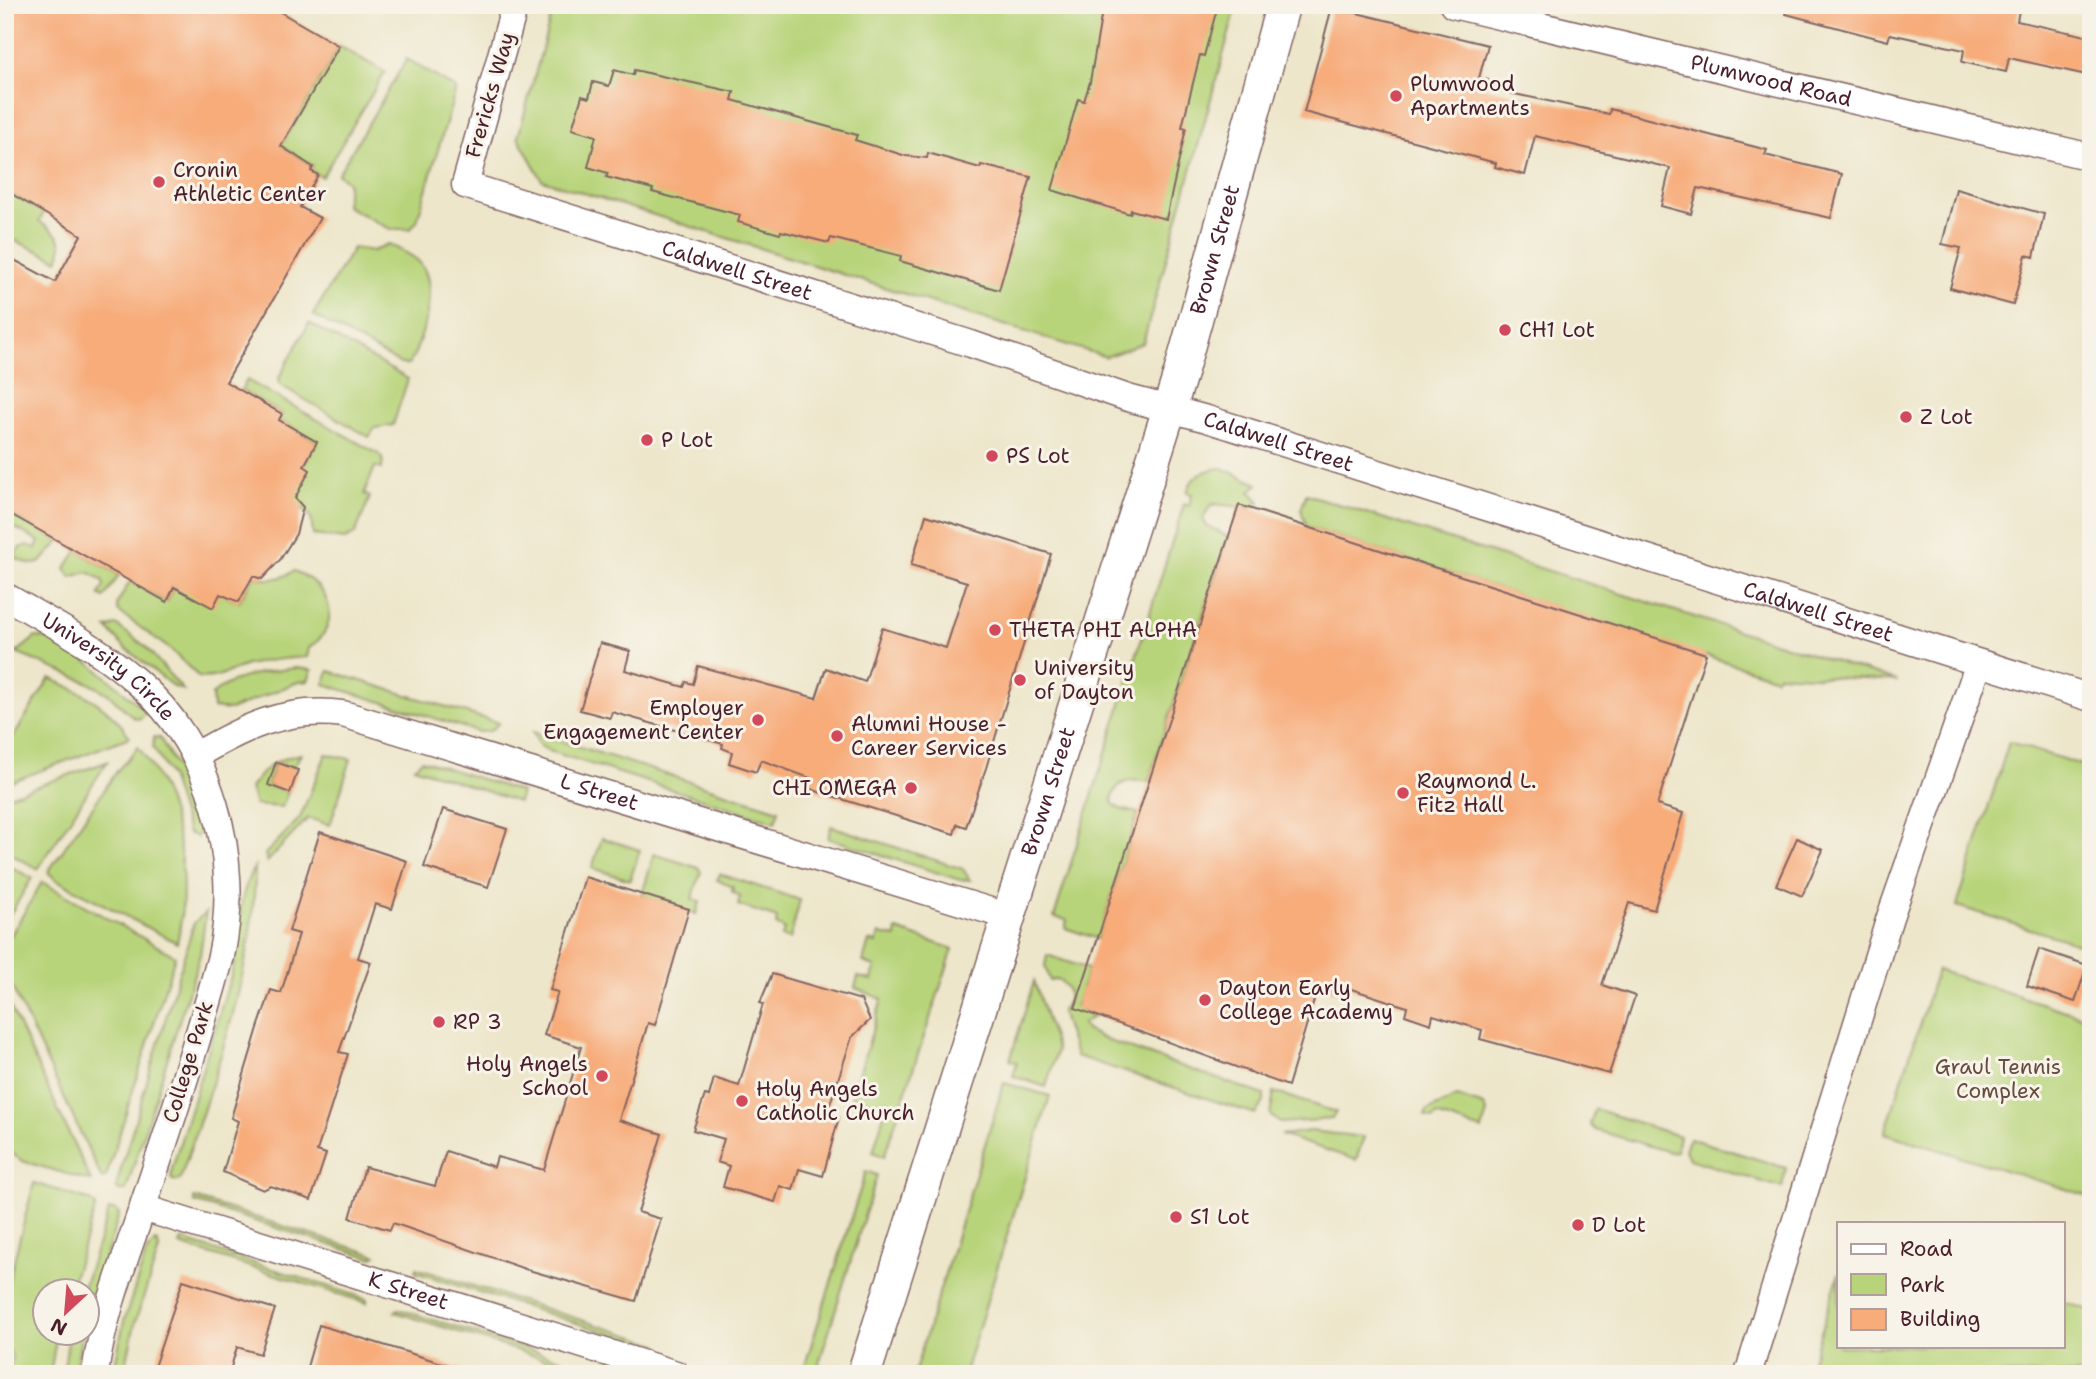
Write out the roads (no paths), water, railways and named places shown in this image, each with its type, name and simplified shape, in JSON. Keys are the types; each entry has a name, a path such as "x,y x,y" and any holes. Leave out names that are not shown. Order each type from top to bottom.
{"street":[{"name":"Frericks Way","path":"465,185 515,5"},
{"name":"Brown Street","path":"864,1374 1169,409 1283,5"},
{"name":"Plumwood Road","path":"1452,5 2091,157"},
{"name":"Caldwell Street","path":"465,185 2091,698"},
{"name":"University Circle","path":"5,596 88,645 137,681 170,715 195,755"},
{"path":"1748,1374 1890,917 1979,663"},
{"name":"L Street","path":"195,755 271,718 326,712 387,726 1007,916"},
{"name":"College Park","path":"96,1369 112,1293 143,1208 217,970 226,925 227,881 222,839 217,814 195,755"},
{"name":"K Street","path":"143,1208 677,1374"}],"place":[{"name":"Plumwood Apartments","path":"1396,96"},
{"name":"Cronin Athletic Center","path":"159,182"},
{"name":"CH1 Lot","path":"1505,330"},
{"name":"Z Lot","path":"1906,417"},
{"name":"P Lot","path":"647,440"},
{"name":"PS Lot","path":"992,456"},
{"name":"THETA PHI ALPHA","path":"995,630"},
{"name":"University of Dayton","path":"1020,680"},
{"name":"Employer Engagement Center","path":"758,720"},
{"name":"Alumni House - Career Services","path":"837,736"},
{"name":"CHI OMEGA","path":"911,788"},
{"name":"Raymond L. Fitz Hall","path":"1403,793"},
{"name":"Dayton Early College Academy","path":"1205,1000"},
{"name":"RP 3","path":"439,1022"},
{"name":"Holy Angels School","path":"602,1076"},
{"name":"Holy Angels Catholic Church","path":"742,1101"},
{"name":"S1 Lot","path":"1176,1217"},
{"name":"D Lot","path":"1578,1225"}],"park label":[{"name":"Graul Tennis Complex","path":"1998,1079"}]}
